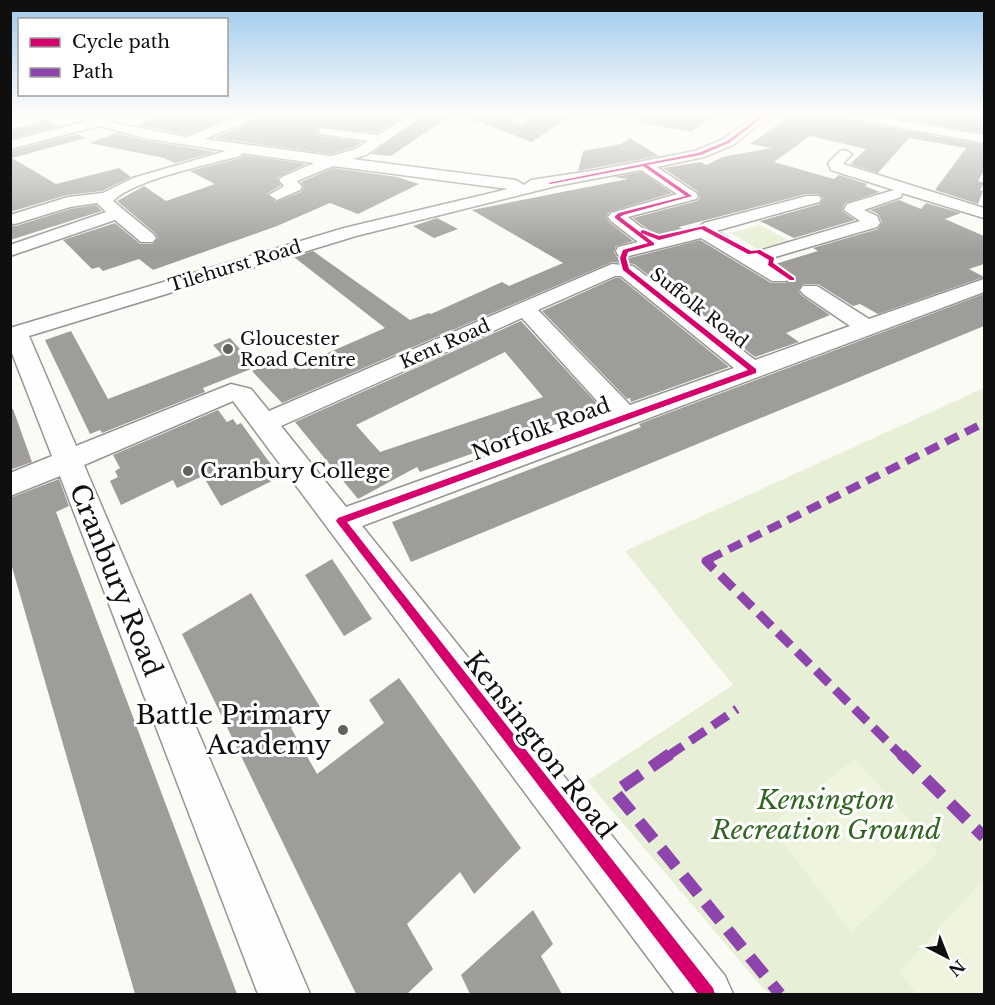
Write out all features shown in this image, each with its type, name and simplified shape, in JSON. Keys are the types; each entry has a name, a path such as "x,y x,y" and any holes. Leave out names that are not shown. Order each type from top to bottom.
{"street":[{"path":"116,239 143,234 104,202 108,197 124,186 212,160"},
{"path":"277,195 294,187 287,180 331,160 490,186"},
{"name":"Tilehurst Road","path":"13,334 350,232 461,203 669,160"},
{"path":"838,160 835,163 836,167 902,187 920,195 984,213"},
{"path":"645,166 690,196 617,217 652,244"},
{"name":"Tilehurst Road","path":"461,203 490,186 550,183"},
{"path":"636,210 620,199 660,190"},
{"path":"750,259 872,223 871,220 852,210 895,195"},
{"path":"15,219 68,202 108,197"},
{"name":"Kent Road","path":"265,423 612,270 652,244 704,232 710,227 813,199"},
{"path":"10,251 117,214"},
{"path":"704,232 779,277"},
{"name":"Suffolk Road","path":"625,260 753,371"},
{"name":"Norfolk Road","path":"341,521 984,285"},
{"path":"810,290 868,328"},
{"path":"525,309 626,417"},
{"name":"Cranbury Road","path":"13,334 68,461 284,994"},
{"name":"Kensington Road","path":"68,461 231,392 242,394 707,994"},
{"path":"10,485 68,461"}],"green space":[{"path":"760,225 790,241 757,249 731,233"},
{"name":"Kensington Recreation Ground","path":"984,388 984,994 768,994 587,781 733,685 625,551"},
{"path":"855,759 938,852 851,932 770,825"},
{"path":"983,880 984,994 917,994 899,973"}],"building":[{"path":"10,160 15,160 56,184 119,168 131,177 102,191 67,195 10,212"},
{"path":"168,160 187,160 175,163"},
{"path":"234,160 277,160 306,164 277,178 281,185 267,194 276,202 301,192 304,187 301,182 333,168 397,177 419,184 358,214 330,203 277,226 153,270 139,259 103,271 99,267 92,269 63,240 115,223 140,244 153,244 158,238 155,233 117,201 144,186 166,201 215,184 190,171"},
{"path":"581,160 638,160 578,171"},
{"path":"717,160 777,160 774,162 834,179 839,175 867,184 865,186 880,192 845,203 842,211 855,220 794,238 760,221 820,204 823,198 819,194 806,194 679,227 682,229 656,236 633,218 697,201 700,197 697,191 663,168 701,162 706,165"},
{"path":"854,160 890,160 878,173 850,164"},
{"path":"957,160 984,160 984,170 978,181 984,183 980,190 983,191 978,204 935,190"},
{"path":"641,172 672,193 609,212 606,217 609,222 633,241 616,246 614,252 617,257 626,259 700,240 771,283 786,283 791,276 775,264 818,251 813,248 878,229 882,222 878,214 870,210 899,200 921,209 926,203 961,213 945,219 984,236 984,264 969,269 984,277 878,314 860,304 853,306 818,284 803,284 798,290 801,295 830,315 786,333 799,342 755,357 634,264 612,262 282,403 252,371 281,359 291,369 385,328 294,257 313,251 410,320 431,314 502,282 509,286 563,263 472,210 628,179 614,177"},
{"path":"96,205 102,211 10,240 10,225 16,226 70,209"},
{"path":"437,218 458,229 434,238 413,226"},
{"path":"615,278 620,278 729,367 631,402 630,398 627,399 542,311"},
{"path":"984,294 984,326 411,562 392,522 641,427 639,424"},
{"path":"521,321 601,408 420,472 417,467 358,499 295,422","holes":["505,352 543,397 380,452 356,425"]},
{"path":"71,331 108,399 222,355 213,345 230,338 256,367 203,388 205,392 102,433 100,430 90,434 45,340"},
{"path":"10,409 13,409 32,462 10,470"},
{"path":"218,410 227,422 233,419 237,425 241,423 280,477 221,506 203,476 177,488 173,480 121,505 110,481 118,477 115,471 120,468 113,455"},
{"path":"59,479 69,506 56,512 237,994 135,994 10,560 10,498"},
{"path":"332,559 372,619 344,636 305,575"},
{"path":"251,593 320,707 291,728 317,774 384,723 369,700 399,678 521,848 474,894 460,872 407,924 433,969 407,994 356,994 182,634"},
{"path":"533,910 553,944 541,956 562,994 470,994 461,975"}],"marked path":[{"path":"984,423 706,561 984,837"},
{"path":"737,709 615,792 780,994"}],"cycle path":[{"path":"550,183 669,160"},
{"path":"645,166 690,196 617,217 652,244 625,251 623,258 626,270 753,371"},
{"path":"643,232 659,238 702,227 750,253 758,251 772,259 770,264 792,279"},
{"path":"707,994 341,521 753,371"}],"place":[{"name":"Gloucester Road Centre","path":"228,349"},
{"name":"Cranbury College","path":"188,471"},
{"name":"Battle Primary Academy","path":"343,730"}]}
